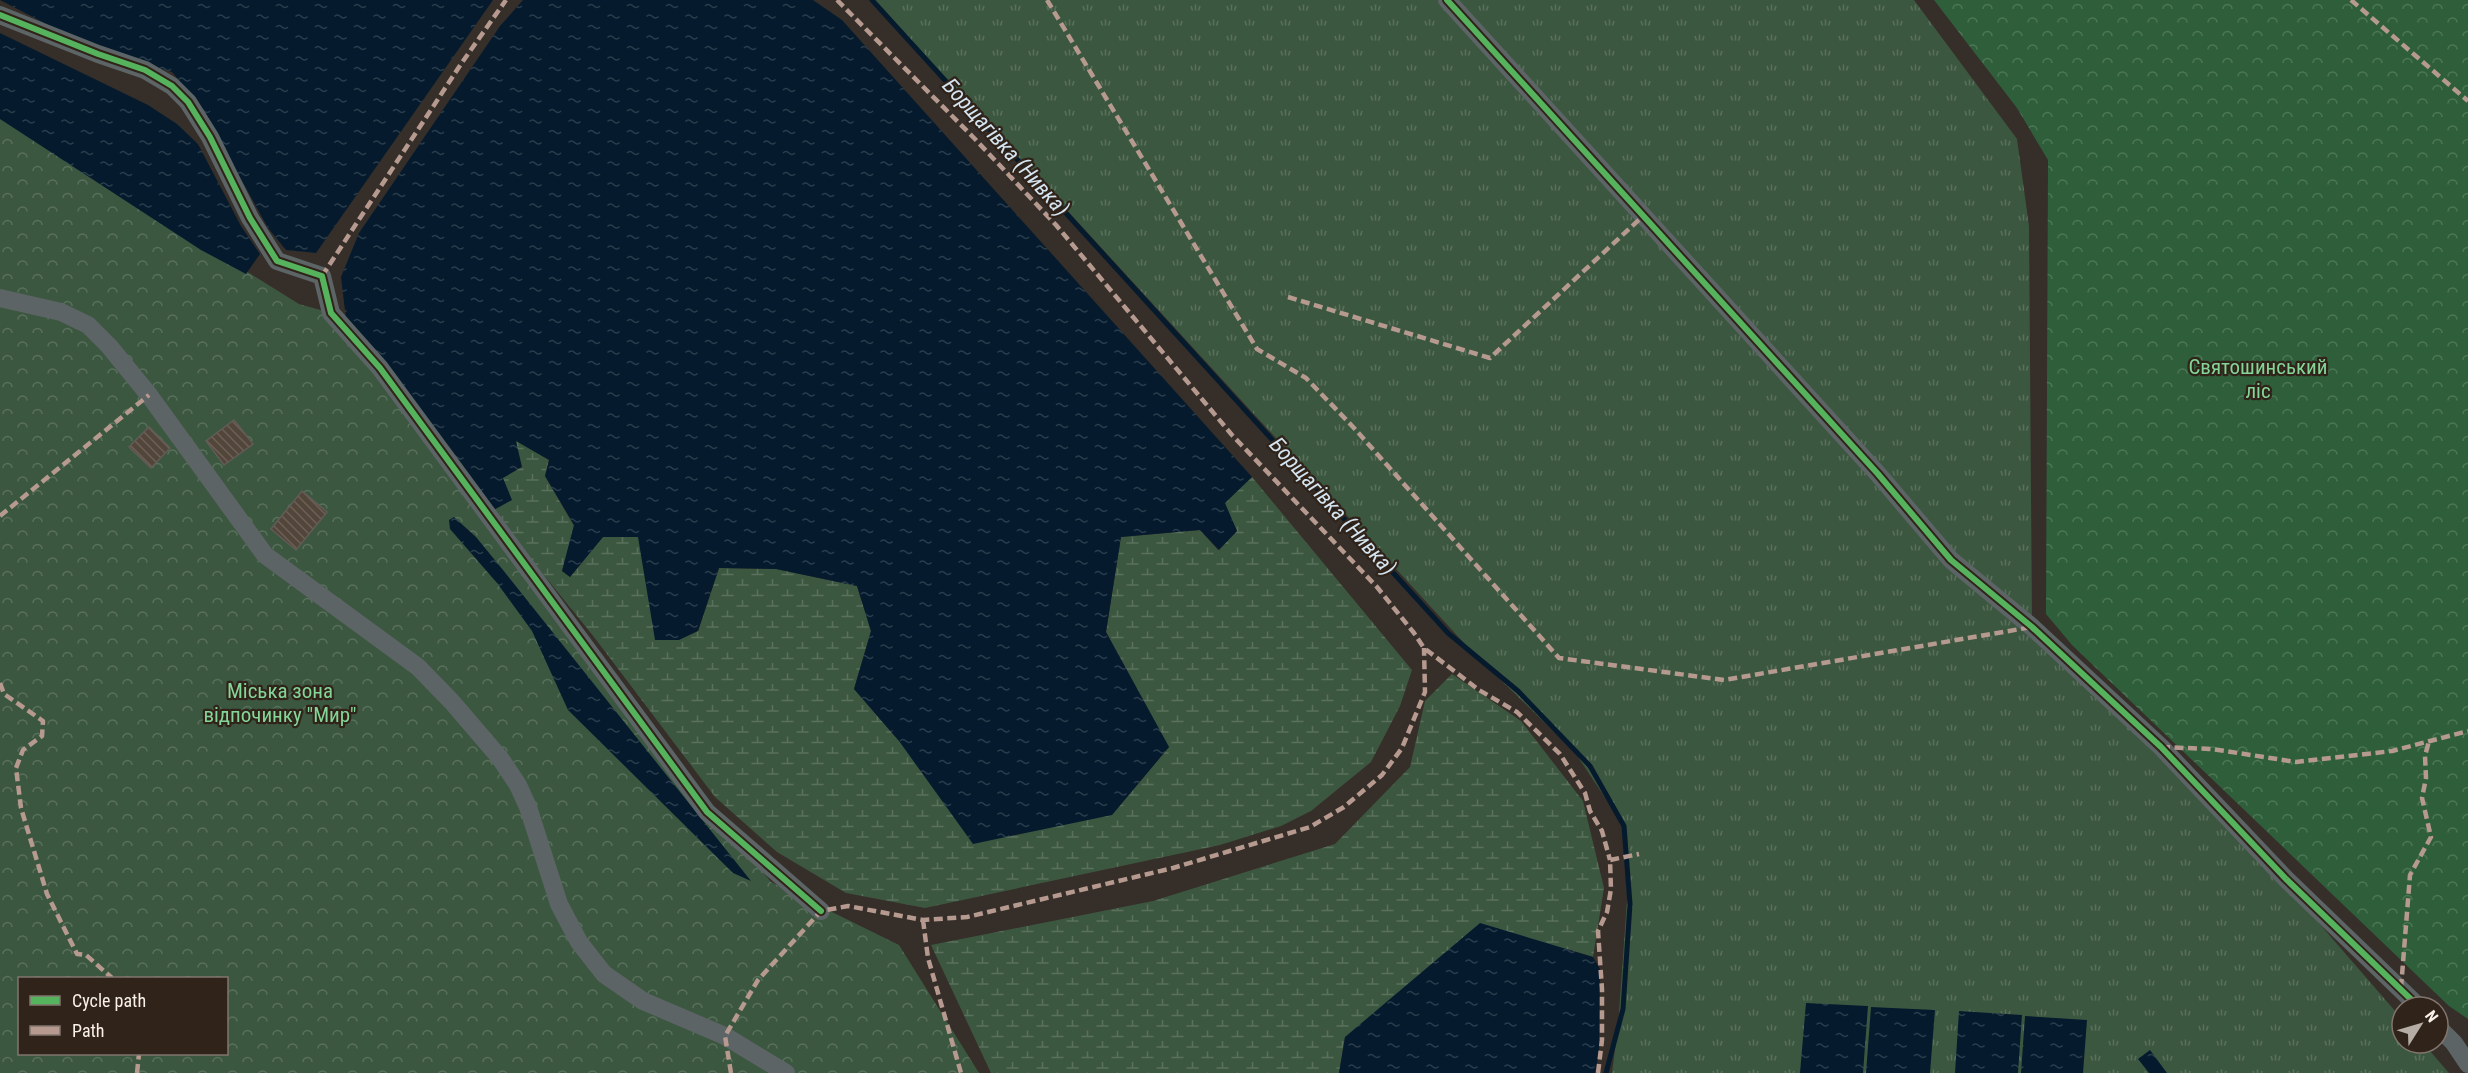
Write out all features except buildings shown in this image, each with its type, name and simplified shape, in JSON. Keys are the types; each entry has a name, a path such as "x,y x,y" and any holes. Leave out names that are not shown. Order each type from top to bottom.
{"street":[{"path":"1447,0 1870,465 1951,560 2032,627 2161,747 2286,879 2407,995"},
{"path":"0,15 145,70 172,86 188,102 210,137 250,218 277,261 322,276 331,313 380,368 707,812 821,911"},
{"path":"0,298 61,312 88,325 109,346 148,395 266,555 418,667 452,702 500,758 518,785 528,807 559,904 579,942 604,974 643,1001 725,1036 786,1073"},
{"path":"2450,1039 2468,1064"}],"green space":[{"path":"874,0 1914,0 2017,139 2029,226 2032,627 2228,818 2390,1005 2390,1055 2433,1055 2449,1073 1612,1073 1618,1026 1628,887 1624,826 1574,751 1475,655"},
{"name":"Святошинський ліс","path":"1934,0 2468,0 2468,1019 2450,1007 2450,995 2438,995 2072,645 2046,614 2048,160 2017,108"},
{"name":"Міська зона відпочинку \"Мир\"","path":"0,118 299,304 331,313 694,788 771,882 899,945 979,1073 0,1073"},
{"path":"515,440 549,460 545,476 574,526 562,571 570,577 603,537 638,537 698,631 719,568 776,569 857,586 871,631 854,689 899,741 1112,815 1169,747 1106,632 1121,537 1200,530 1218,550 1237,531 1224,503 1252,477 1412,670 1400,706 1371,762 1311,811 1281,826 1220,845 925,908 846,893 777,852 715,797 594,637 492,511"},
{"path":"1452,674 1521,721 1583,801 1604,888 1593,957 1567,949 1345,1037 1339,1073 991,1073 931,945 1153,901 1335,844 1410,767 1425,701"}],"water":[{"path":"0,0 493,0 316,253 286,250 268,228 201,107 172,72 128,59 52,27"},
{"path":"523,0 813,0 842,20 1252,477 1225,503 1237,531 1219,550 1200,530 1121,537 1106,632 1169,747 1112,815 973,844 899,741 854,689 871,631 857,586 776,569 719,568 698,631 679,640 655,640 638,537 603,537 570,577 562,571 574,525 545,476 549,460 516,441 522,467 503,478 512,500 492,511 346,319 341,277 359,233 500,26"},
{"path":"0,33 148,105 177,124 198,144 241,226 260,254 246,274 201,250 0,119"},
{"path":"454,517 476,537 503,570 751,881 733,873 568,710 532,631 497,583 450,529 449,520"},
{"path":"1480,923 1593,957 1600,969 1599,1054 1595,1073 1339,1073 1345,1037"},
{"path":"1806,1003 1868,1006 1863,1073 1800,1073"},
{"path":"1871,1007 1935,1010 1930,1073 1866,1073"},
{"path":"1959,1011 2022,1015 2018,1073 1955,1073"},
{"path":"2025,1016 2087,1020 2083,1073 2021,1073"},
{"path":"2150,1050 2167,1073 2149,1073 2138,1059"}],"waterway":[{"name":"Борщагівка (Нивка)","path":"872,0 1448,633 1518,691 1590,766 1624,826 1630,904 1623,1009 1606,1073"}],"marked path":[{"path":"322,276 461,64 506,0"},
{"path":"837,0 974,138 1056,225 1232,435 1377,587 1424,648 1479,690 1517,712 1560,754 1585,793 1590,811 1602,831 1610,860"},
{"path":"1047,0 1257,349 1306,378 1354,428 1559,658 1724,680 2032,627"},
{"path":"2351,0 2468,101"},
{"path":"1288,297 1490,358 1643,216"},
{"path":"0,516 149,395"},
{"path":"731,1073 725,1036 758,980 821,911 848,906 923,920 967,917 1173,868 1310,827 1344,807 1382,775 1402,748 1425,692 1424,648"},
{"path":"0,683 4,694 43,721 42,736 23,750 16,768 21,808 47,894 77,954 86,955 111,977"},
{"path":"2161,747 2212,749 2296,762 2392,751 2468,731"},
{"path":"2401,988 2410,875 2431,837 2422,798 2426,778 2425,756 2429,741"},
{"path":"1598,1073 1602,1040 1602,989 1598,931 1607,912 1611,889 1610,860 1639,854"},
{"path":"923,920 928,958 961,1073"},
{"path":"137,1073 139,1055"}],"cycle path":[{"path":"1447,0 1878,474 1951,560 2032,627 2161,747 2286,879 2407,995"},
{"path":"0,15 145,70 172,86 188,102 210,137 250,218 277,261 322,276 331,313 380,368 707,812 821,911"}]}
